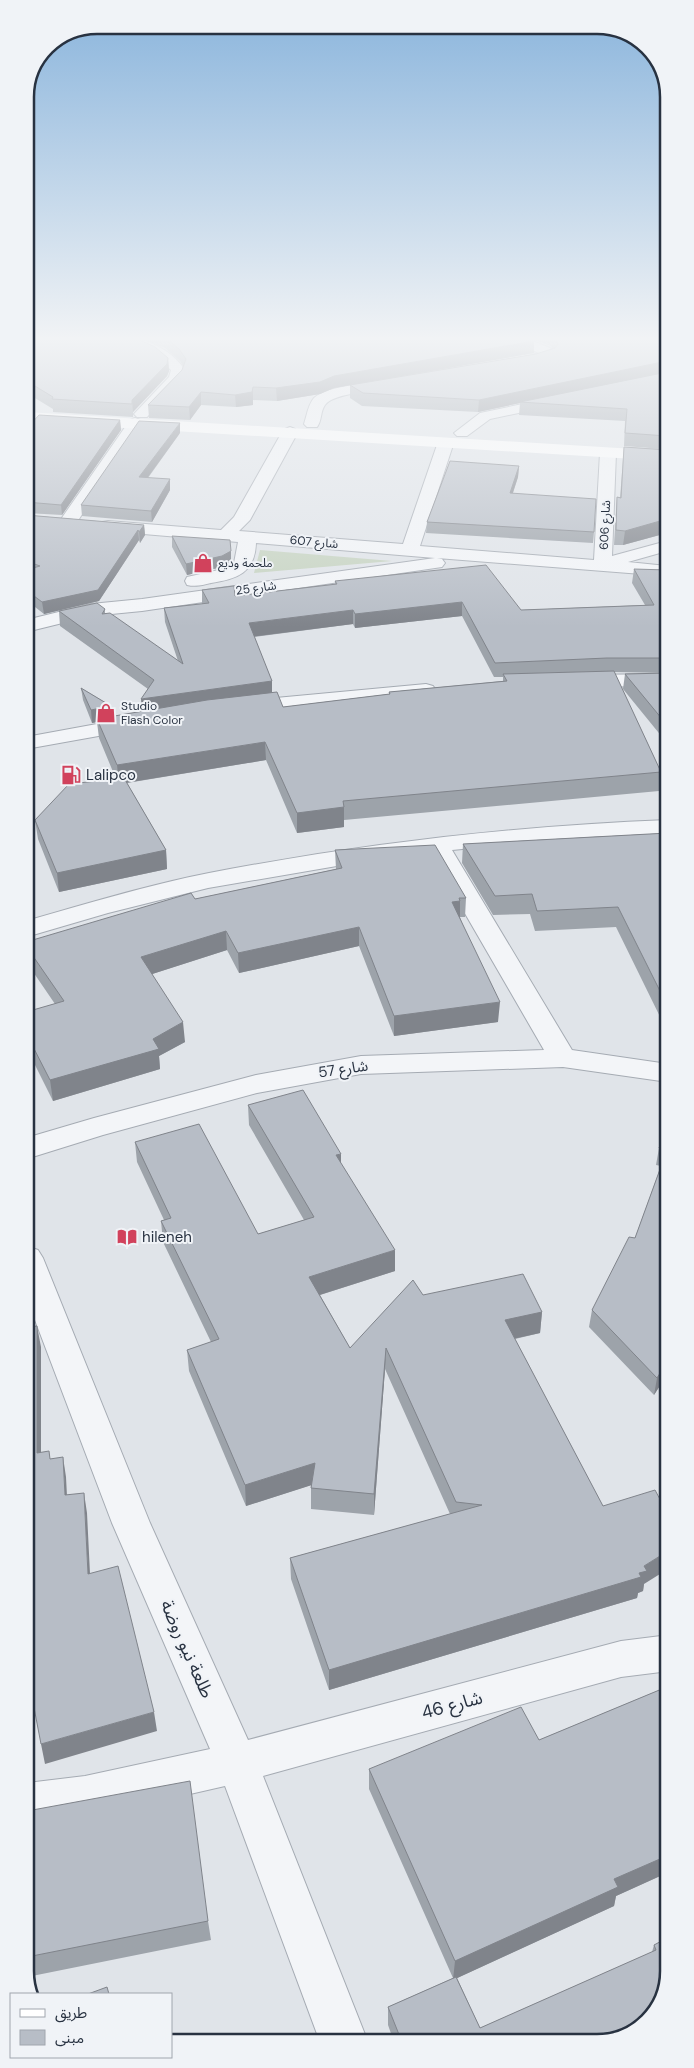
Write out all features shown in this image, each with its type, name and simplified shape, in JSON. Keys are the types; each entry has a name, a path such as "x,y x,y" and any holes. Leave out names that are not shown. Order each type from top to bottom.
{"main road":[{"path":"314,434 660,456"},
{"path":"471,434 660,445"}],"street":[{"name":"شارع 607","path":"126,434 59,522 660,570"},
{"path":"226,535 241,520 289,434"},
{"path":"410,550 446,442"},
{"name":"شارع 606","path":"603,565 608,453"},
{"path":"92,610 138,595 229,573 238,569 244,563 247,537"},
{"path":"603,565 660,548"},
{"name":"شارع 25","path":"34,624 92,610 142,605 487,556"},
{"path":"559,681 660,680"},
{"path":"227,709 293,701 444,688"},
{"path":"34,742 154,720"},
{"path":"34,927 99,908 208,881 395,849 588,830 660,827"},
{"path":"437,845 563,1058"},
{"name":"شارع 57","path":"34,1147 94,1128 256,1084 360,1065 563,1058 660,1072"},
{"name":"طلعة نيو روضة","path":"34,1279 131,1523 237,1763 341,2034"},
{"name":"شارع 46","path":"34,1803 85,1797 237,1763 621,1659 660,1654"}],"green space":[{"path":"260,550 392,561 254,573"}],"building":[{"path":"34,434 111,434 61,505 34,503"},
{"path":"130,434 172,434 139,477 170,479 151,511 81,505"},
{"path":"632,434 660,434 660,436"},
{"path":"624,447 660,450 660,521 625,531 616,530 617,497 621,498"},
{"path":"450,461 519,466 510,493 596,499 594,532 427,522"},
{"path":"34,516 144,525 139,532 138,530 98,590 42,602 34,596 34,568 40,566 34,564"},
{"path":"172,536 230,540 231,551 222,556 186,564"},
{"path":"486,565 521,610 654,605 634,569 660,570 660,658 607,658 495,663 462,602 355,614 353,610 249,623 272,681 141,699 154,680 59,611 97,603 105,609 102,614 110,613 183,664 164,608 209,603 202,590 234,586 235,596 337,584 335,581"},
{"path":"614,671 660,772 343,801 344,807 297,813 265,742 117,765 97,719 207,700 277,692 283,707 390,694 389,692 507,681 503,674"},
{"path":"660,673 660,716 625,674"},
{"path":"81,688 111,706 91,710"},
{"path":"124,778 166,850 57,873 35,820 69,784"},
{"path":"660,833 660,991 618,907 537,911 532,894 495,896 463,844"},
{"path":"435,845 466,898 459,898 460,901 452,902 500,1002 394,1016 359,927 238,953 226,931 141,957 183,1022 153,1039 159,1049 50,1080 34,1049 34,1010 64,1001 34,958 34,940 191,893 195,899 342,868 335,850"},
{"path":"303,1090 341,1154 336,1155 395,1250 309,1277 350,1348 413,1280 423,1295 523,1274 542,1312 505,1320 603,1506 655,1490 660,1499 660,1556 644,1566 647,1571 639,1573 641,1577 329,1670 290,1558 482,1505 456,1502 386,1348 374,1494 311,1488 315,1463 245,1485 187,1350 219,1339 161,1221 171,1218 135,1142 199,1124 258,1234 314,1217 248,1105"},
{"path":"660,1169 660,1373 657,1378 592,1310 629,1237 635,1238"},
{"path":"34,1326 37,1326 37,1453 49,1451 50,1459 63,1457 65,1495 84,1493 88,1574 118,1566 154,1712 41,1744 34,1708"},
{"path":"660,1690 660,1859 614,1879 618,1887 455,1961 369,1769 521,1707 539,1740"},
{"path":"190,1781 208,1921 34,1956 34,1810"},
{"path":"660,1942 660,1980 654,1999 642,2016 632,2024 606,2034 399,2034 388,2007 456,1977 480,2028 656,1950 654,1945"},
{"path":"107,1987 109,1993 91,1993"}],"place":[{"name":"ملحمة وديع","path":"203,563"},
{"name":"Studio Flash Color","path":"106,713"},
{"name":"Lalipco","path":"71,775"},
{"name":"hileneh","path":"127,1237"}]}
